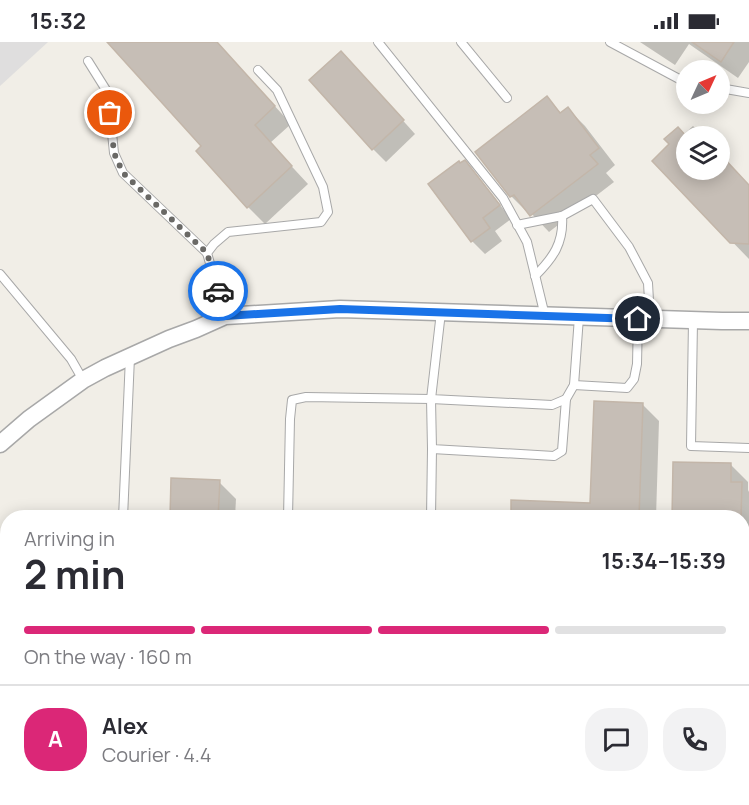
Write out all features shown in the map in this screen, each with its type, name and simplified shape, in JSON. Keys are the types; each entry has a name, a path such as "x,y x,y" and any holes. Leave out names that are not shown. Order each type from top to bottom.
{"street":[{"path":"0,444 29,419 105,368 225,316 340,309 749,321"}],"lane":[{"path":"378,42 503,198 527,242 545,316"},
{"path":"461,42 507,98"},
{"path":"610,42 676,77"},
{"path":"88,62 108,93 114,153 123,173 207,253 225,316"},
{"path":"207,253 228,232 321,222 328,212 323,187 277,90 258,70"},
{"path":"730,90 749,93"},
{"path":"517,225 562,216 593,199 628,247 648,283 634,379 627,388 574,385"},
{"path":"535,276 555,253 563,229 562,216"},
{"path":"0,274 71,359 84,380"},
{"path":"431,510 431,399 441,312"},
{"path":"432,450 554,456 562,451 566,399 574,385 579,317"},
{"path":"693,321 691,446 749,448"},
{"path":"123,510 130,357"},
{"path":"288,510 292,400 306,397 431,399 552,405 566,399"}],"shaded area":[{"path":"0,42 48,42 0,86"}],"building":[{"path":"107,42 217,42 275,106 255,125 292,166 247,208 196,151 201,146"},
{"path":"692,42 734,42 722,60 718,60"},
{"path":"341,51 404,120 372,150 309,80"},
{"path":"547,96 560,113 568,107 599,148 590,155 598,164 530,216 514,195 510,197 475,152"},
{"path":"676,129 676,180 730,180 730,165 749,185 749,244 730,243 652,161 669,144 664,139"},
{"path":"465,160 500,205 483,218 490,228 471,242 428,184 459,161 460,163"},
{"path":"594,401 643,403 639,510 511,510 511,500 590,503"},
{"path":"673,462 731,463 731,482 742,482 741,510 672,510"},
{"path":"171,478 220,480 218,510 170,510"}],"way so far":[{"path":"110,113 114,153 123,173 207,253 218,291"}],"route":[{"path":"218,291 225,316 340,309 638,319"}]}
